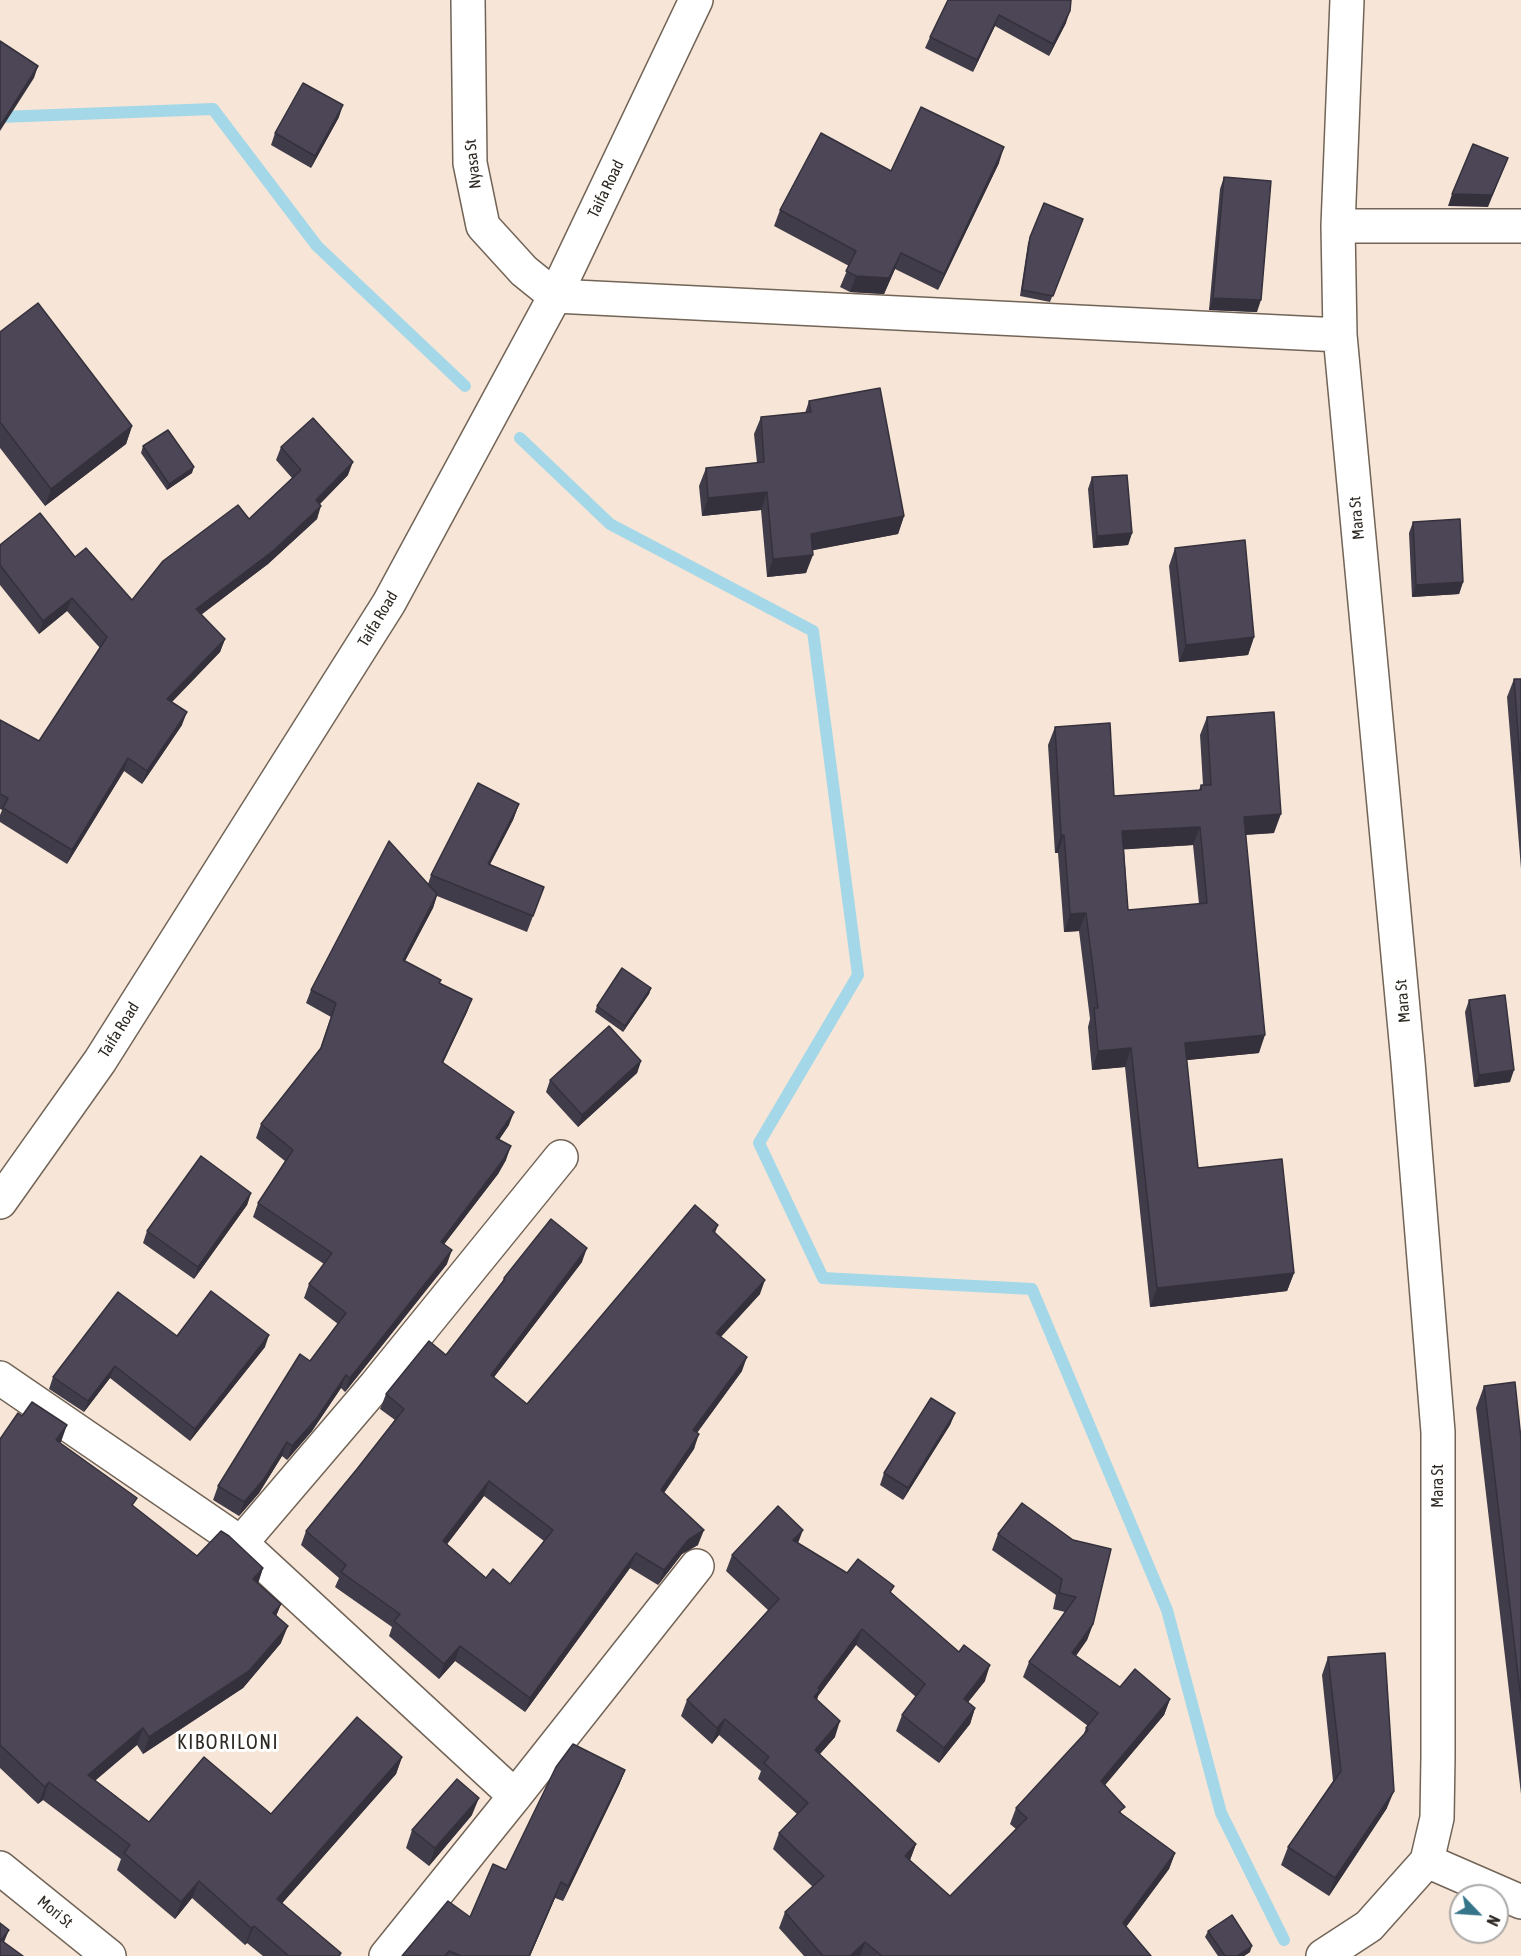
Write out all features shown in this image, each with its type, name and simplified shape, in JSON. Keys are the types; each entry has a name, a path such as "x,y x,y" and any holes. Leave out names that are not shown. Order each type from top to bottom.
{"main road":[{"name":"Nyasa St","path":"468,0 470,163 483,226 524,271 555,296"},
{"name":"Taifa Road","path":"0,1202 100,1060 389,603 555,296 696,0"},
{"name":"Mara St","path":"1323,1956 1369,1926 1427,1861 1437,1818 1438,1432 1408,1062 1340,335 1338,226 1347,0"},
{"path":"1338,226 1521,225"},
{"path":"555,296 1340,335"},
{"path":"241,1543 375,1386 561,1157"},
{"path":"0,1378 241,1543 515,1796"},
{"path":"386,1956 697,1566"},
{"path":"1427,1861 1521,1902"},
{"name":"Mori St","path":"0,1868 109,1956"}],"building":[{"path":"948,0 1071,0 1070,11 1053,44 999,15 977,60 930,37"},
{"path":"0,41 38,66 0,126"},
{"path":"303,83 343,105 315,156 275,133"},
{"path":"921,107 1004,147 944,274 901,253 889,278 856,276 846,271 856,251 780,210 821,133 891,171"},
{"path":"1473,144 1508,158 1492,195 1452,194"},
{"path":"1224,177 1271,181 1261,300 1213,298"},
{"path":"1044,203 1083,219 1053,296 1022,290 1030,237"},
{"path":"38,303 132,426 51,489 0,422 0,332"},
{"path":"880,388 904,516 811,534 813,555 773,559 767,492 708,498 706,468 764,462 761,417 811,412 809,401"},
{"path":"313,418 353,462 316,500 321,506 273,551 196,609 225,639 167,699 187,712 147,771 128,758 72,850 3,808 8,798 0,794 0,720 39,741 107,637 72,598 43,621 0,565 0,545 40,513 75,557 86,548 132,600 163,561 238,505 249,519 301,470 281,447"},
{"path":"168,430 194,467 169,484 143,446"},
{"path":"1127,475 1132,533 1097,536 1092,477"},
{"path":"1460,519 1463,582 1416,585 1413,522"},
{"path":"1245,540 1254,637 1186,645 1175,548"},
{"path":"1514,679 1521,679 1521,772"},
{"path":"1274,712 1281,814 1244,817 1265,1035 1185,1043 1198,1168 1282,1159 1294,1273 1157,1288 1131,1048 1098,1051 1094,1008 1098,1008 1086,913 1070,914 1064,835 1061,835 1055,727 1110,723 1114,796 1201,790 1201,785 1211,785 1207,717","holes":["1200,827 1207,903 1128,910 1122,831"]},
{"path":"478,783 519,804 488,864 544,887 533,916 431,875"},
{"path":"389,841 437,894 403,960 441,980 439,983 472,999 442,1062 514,1112 496,1138 511,1146 441,1242 452,1250 350,1378 346,1375 317,1418 292,1446 287,1442 264,1479 244,1502 218,1486 300,1354 310,1361 346,1313 309,1284 332,1253 258,1203 293,1150 261,1124 321,1048 336,1003 311,990"},
{"path":"622,968 651,988 625,1026 597,1006"},
{"path":"1505,995 1514,1070 1479,1075 1469,1000"},
{"path":"609,1026 641,1061 582,1115 550,1080"},
{"path":"201,1156 251,1193 198,1267 147,1231"},
{"path":"695,1205 718,1225 713,1231 765,1280 716,1333 747,1357 693,1430 699,1434 661,1490 704,1530 688,1540 664,1570 636,1553 530,1698 460,1646 444,1664 394,1621 400,1614 341,1572 346,1565 306,1531 404,1409 386,1394 429,1341 446,1355 551,1219 587,1248 491,1375 527,1404","holes":["489,1481 553,1530 510,1584 493,1569 486,1578 443,1541"]},
{"path":"211,1291 269,1335 195,1429 115,1366 88,1401 53,1377 118,1292 177,1336"},
{"path":"1515,1382 1521,1439 1521,1700 1484,1386"},
{"path":"931,1398 955,1413 908,1488 884,1473"},
{"path":"32,1402 67,1425 56,1440 137,1498 132,1505 197,1556 221,1531 229,1536 263,1568 253,1579 281,1604 273,1613 288,1626 249,1671 149,1737 143,1728 88,1775 149,1822 204,1757 271,1814 357,1717 402,1757 277,1899 341,1953 339,1956 289,1956 254,1926 251,1928 199,1881 181,1902 124,1853 130,1845 49,1782 45,1787 0,1745 0,1439 18,1413 22,1416"},
{"path":"1022,1503 1073,1540 1111,1549 1093,1624 1072,1653 1120,1687 1135,1669 1170,1699 1101,1781 1125,1807 1119,1812 1175,1853 1123,1923 1151,1956 882,1956 865,1942 850,1956 823,1956 785,1912 824,1876 779,1833 808,1803 764,1763 769,1757 725,1719 717,1728 687,1700 779,1599 732,1555 778,1506 803,1530 793,1540 847,1573 858,1559 894,1586 890,1592 959,1652 964,1645 990,1665 964,1699 975,1708 944,1748 902,1715 925,1684 862,1629 818,1688 820,1690 814,1697 840,1721 815,1750 916,1844 905,1856 950,1896 1027,1818 1016,1808 1088,1730 1086,1728 1098,1713 1029,1662 1076,1597 1059,1593 1062,1579 998,1534"},
{"path":"1385,1653 1394,1791 1335,1878 1288,1847 1341,1771 1328,1657"},
{"path":"573,1744 625,1770 568,1886 561,1882 529,1956 461,1956 449,1951 445,1956 402,1956 448,1901 470,1917 493,1864 506,1870 556,1767"},
{"path":"457,1779 479,1798 435,1848 412,1830"},
{"path":"1232,1915 1252,1946 1237,1956 1225,1956 1208,1931"},
{"path":"0,1923 9,1930 1,1940 23,1956 0,1956"}],"waterway":[{"path":"0,117 213,109 317,246 465,386"},
{"path":"520,438 610,524 813,631 858,975 759,1143 823,1278 1032,1289 1167,1610 1221,1813 1284,1940"}],"district":[{"name":"KIBORILONI","path":"228,1743"}]}
